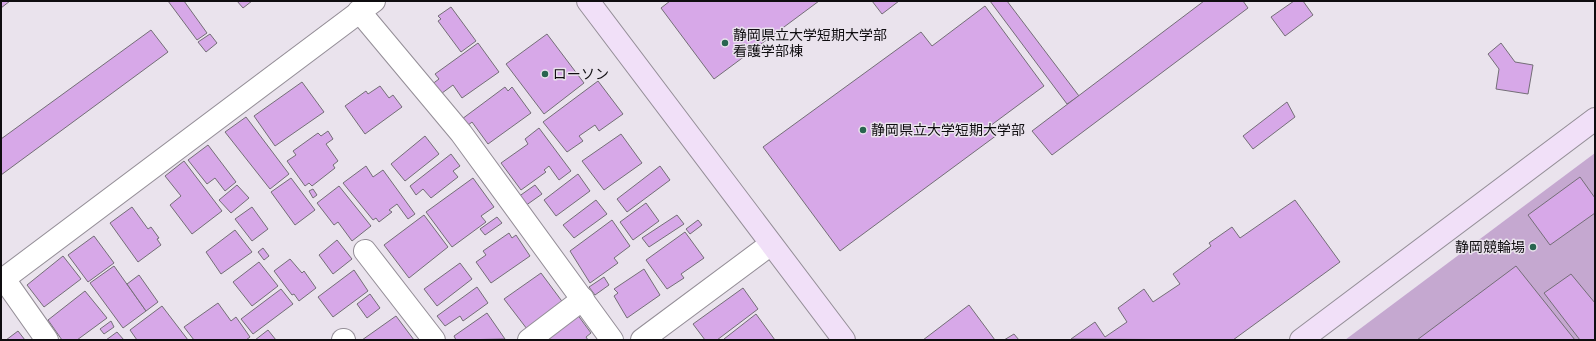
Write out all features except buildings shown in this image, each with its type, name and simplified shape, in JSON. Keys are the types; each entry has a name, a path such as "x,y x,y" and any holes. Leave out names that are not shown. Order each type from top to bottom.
{"street":[{"path":"588,1 844,340"},
{"path":"47,340 4,273 366,6 612,340"},
{"path":"1301,340 1595,119"},
{"path":"642,340 771,244"},
{"path":"366,251 434,340"},
{"path":"529,340 583,300"}],"shaded area":[{"name":"静岡競輪場","path":"1595,153 1595,340 1345,340"}],"place":[{"name":"静岡県立大学短期大学部 看護学部棟","path":"725,43"},
{"name":"ローソン","path":"545,74"},
{"name":"静岡県立大学短期大学部","path":"863,130"},
{"name":"静岡競輪場","path":"1533,247"}]}
